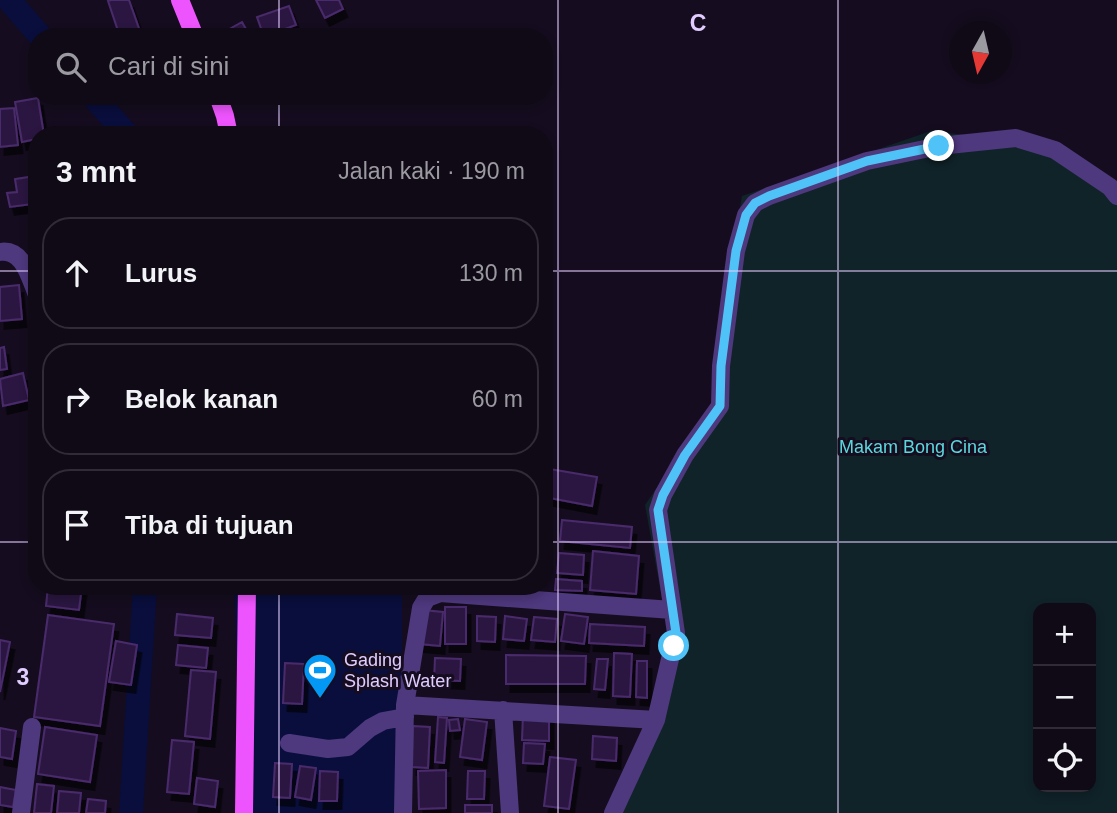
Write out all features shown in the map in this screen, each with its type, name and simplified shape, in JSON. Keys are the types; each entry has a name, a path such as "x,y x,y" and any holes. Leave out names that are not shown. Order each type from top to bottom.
{"main road":[{"path":"185,1 192,28"},
{"path":"221,105 227,126"},
{"path":"244,813 247,595"}],"street":[{"path":"613,813 656,720 676,633 658,510 663,495 685,455 720,406 721,366 736,251 746,215 755,203 867,161 939,146 1016,138 1055,150 1115,191"},
{"path":"0,252 12,251 18,255 28,272"},
{"path":"403,813 405,711 421,608 427,598 435,595"},
{"path":"467,595 672,610"},
{"path":"289,744 328,749 348,747 370,728 405,711 503,710 656,720"},
{"path":"503,710 510,813"},
{"path":"21,813 33,727"}],"green space":[{"name":"Makam Bong Cina","path":"931,131 1061,146 1117,200 1117,813 610,813 653,719 669,637 645,505 714,405 722,310 742,196"}],"shaded area":[{"name":"Gading Splash Water","path":"234,595 402,595 402,813 242,813"}],"building":[{"path":"129,0 139,28 117,28 108,1"},
{"path":"316,0 339,0 343,9 325,18"},
{"path":"289,6 296,25 288,28 261,28 257,17"},
{"path":"242,22 245,28 231,28"},
{"path":"28,100 28,105 39,105 43,126 28,126 28,141 22,142 15,102"},
{"path":"14,108 18,145 0,147 0,109"},
{"path":"28,177 28,205 10,207 7,193 17,192 15,179"},
{"path":"19,285 22,319 0,321 0,287"},
{"path":"4,347 7,369 0,370 0,348"},
{"path":"23,373 28,400 3,406 0,379"},
{"path":"553,470 597,477 592,506 553,499"},
{"path":"562,520 632,527 630,548 560,541"},
{"path":"593,551 639,556 636,594 590,590"},
{"path":"559,553 584,555 583,575 557,573"},
{"path":"556,579 582,581 582,591 555,590"},
{"path":"47,595 81,595 79,610 46,606"},
{"path":"445,607 466,607 466,644 445,644"},
{"path":"423,610 443,612 440,646 419,644"},
{"path":"177,614 213,618 211,638 175,635"},
{"path":"565,614 588,617 584,644 561,641"},
{"path":"48,615 114,624 100,726 34,717"},
{"path":"477,616 496,617 495,642 477,641"},
{"path":"505,616 527,619 524,641 503,639"},
{"path":"534,617 557,619 555,642 531,640"},
{"path":"590,624 645,627 644,646 589,643"},
{"path":"0,640 10,642 0,692"},
{"path":"116,641 137,645 131,685 109,682"},
{"path":"178,645 208,648 206,668 176,665"},
{"path":"614,653 632,654 630,697 613,696"},
{"path":"506,655 586,656 585,684 506,684"},
{"path":"435,658 461,659 460,681 434,680"},
{"path":"597,659 608,659 605,690 594,689"},
{"path":"637,661 647,661 647,698 636,697"},
{"path":"285,663 304,664 302,704 283,703"},
{"path":"191,670 216,672 210,739 185,736"},
{"path":"523,714 549,715 549,741 522,740"},
{"path":"438,717 447,718 444,763 435,762"},
{"path":"458,719 460,730 450,731 449,720"},
{"path":"465,719 487,722 482,760 460,757"},
{"path":"413,726 430,727 428,768 412,767"},
{"path":"45,727 97,735 90,782 38,774"},
{"path":"0,728 16,731 12,759 0,757"},
{"path":"593,736 617,738 616,761 592,759"},
{"path":"172,740 194,742 189,794 167,792"},
{"path":"524,743 545,744 543,764 523,763"},
{"path":"550,757 576,760 569,809 544,806"},
{"path":"275,763 292,764 290,798 273,797"},
{"path":"300,766 316,768 311,800 295,797"},
{"path":"446,770 446,808 419,809 418,771"},
{"path":"320,771 338,772 337,801 319,801"},
{"path":"468,771 485,771 484,799 467,799"},
{"path":"197,778 218,781 215,807 194,804"},
{"path":"37,784 54,786 51,813 34,813"},
{"path":"0,787 16,790 13,807 0,805"},
{"path":"59,791 81,793 79,813 57,813"},
{"path":"88,799 106,801 105,813 86,813"},
{"path":"465,805 492,805 492,813 465,813"}],"waterway":[{"path":"9,0 33,28"},
{"path":"101,105 119,126"},
{"path":"131,813 144,595"}],"place":[{"name":"Gading Splash Water","path":"320,700"}],"route":[{"path":"674,646 676,633 658,510 663,495 685,455 720,406 727,314 736,251 746,215 755,203 769,196 867,161 939,146"}]}
